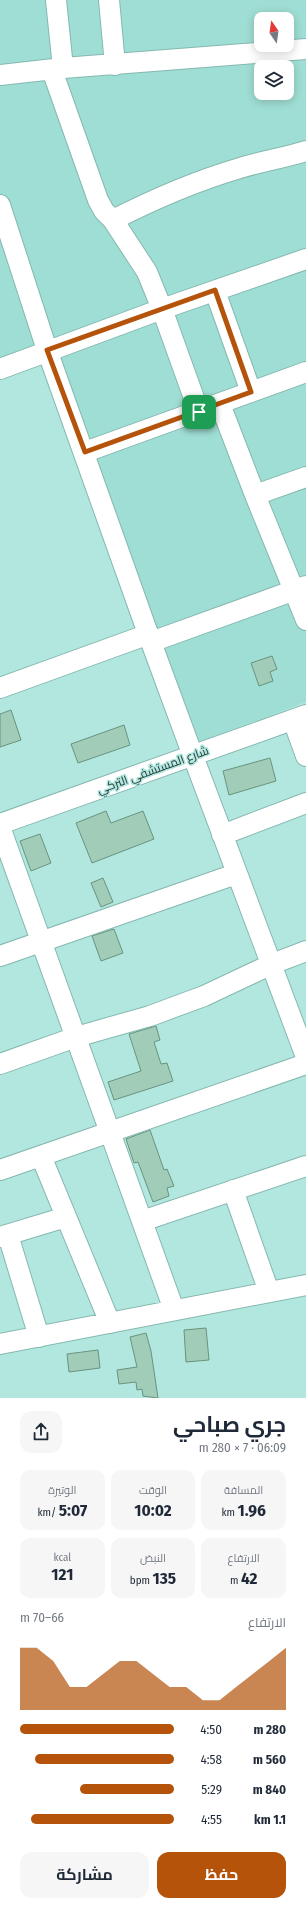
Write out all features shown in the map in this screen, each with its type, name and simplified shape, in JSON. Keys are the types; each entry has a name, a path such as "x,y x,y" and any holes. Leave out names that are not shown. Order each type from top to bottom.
{"street":[{"path":"56,0 57,69 98,200 104,211 113,220 147,272 199,412"},
{"path":"109,0 115,65"},
{"path":"0,75 306,49"},
{"path":"113,220 147,202 181,188 242,167 306,152"},
{"path":"0,205 7,248 85,452 192,756 306,1057"},
{"path":"0,369 47,350 306,259"},
{"path":"215,290 251,392"},
{"path":"85,452 306,372"},
{"path":"220,404 255,495 300,588 306,620"},
{"path":"255,495 306,477"},
{"path":"0,688 300,588"},
{"path":"300,717 306,756"},
{"name":"شارع المستشفي التركي","path":"0,824 300,717"},
{"path":"222,835 306,803"},
{"path":"0,827 43,942 174,1310"},
{"path":"0,956 236,874"},
{"path":"0,1064 76,1037 123,1025 157,1014 204,996 272,964 306,951"},
{"path":"0,1170 306,1064"},
{"path":"41,1156 110,1323"},
{"path":"142,1221 306,1166"},
{"path":"233,1190 269,1292"},
{"path":"39,1337 4,1236 66,1217"},
{"path":"0,1344 306,1285"}],"shaded area":[{"path":"0,0 306,0 306,702 196,743 42,356 0,371"}],"building":[{"path":"272,656 277,669 270,672 273,681 259,686 251,663"},
{"path":"11,710 21,740 0,747 0,714"},
{"path":"124,725 130,745 78,763 71,744"},
{"path":"270,758 276,781 229,795 223,771"},
{"path":"106,811 111,823 143,811 154,839 92,863 76,823"},
{"path":"40,834 51,863 31,871 20,841"},
{"path":"103,878 113,902 101,907 91,883"},
{"path":"114,929 123,953 101,961 92,936"},
{"path":"156,1026 160,1040 154,1042 161,1064 167,1063 173,1081 114,1100 108,1082 141,1071 129,1034"},
{"path":"150,1130 164,1170 167,1169 174,1186 167,1188 169,1196 153,1202 138,1162 134,1163 126,1139"},
{"path":"206,1328 209,1360 186,1362 184,1330"},
{"path":"146,1333 151,1351 158,1398 143,1396 142,1389 137,1390 136,1382 119,1384 117,1370 137,1367 130,1337"},
{"path":"98,1350 100,1368 69,1372 67,1354"}],"route":[{"path":"215,290 251,392 199,412 85,452 47,350 215,290"}]}
